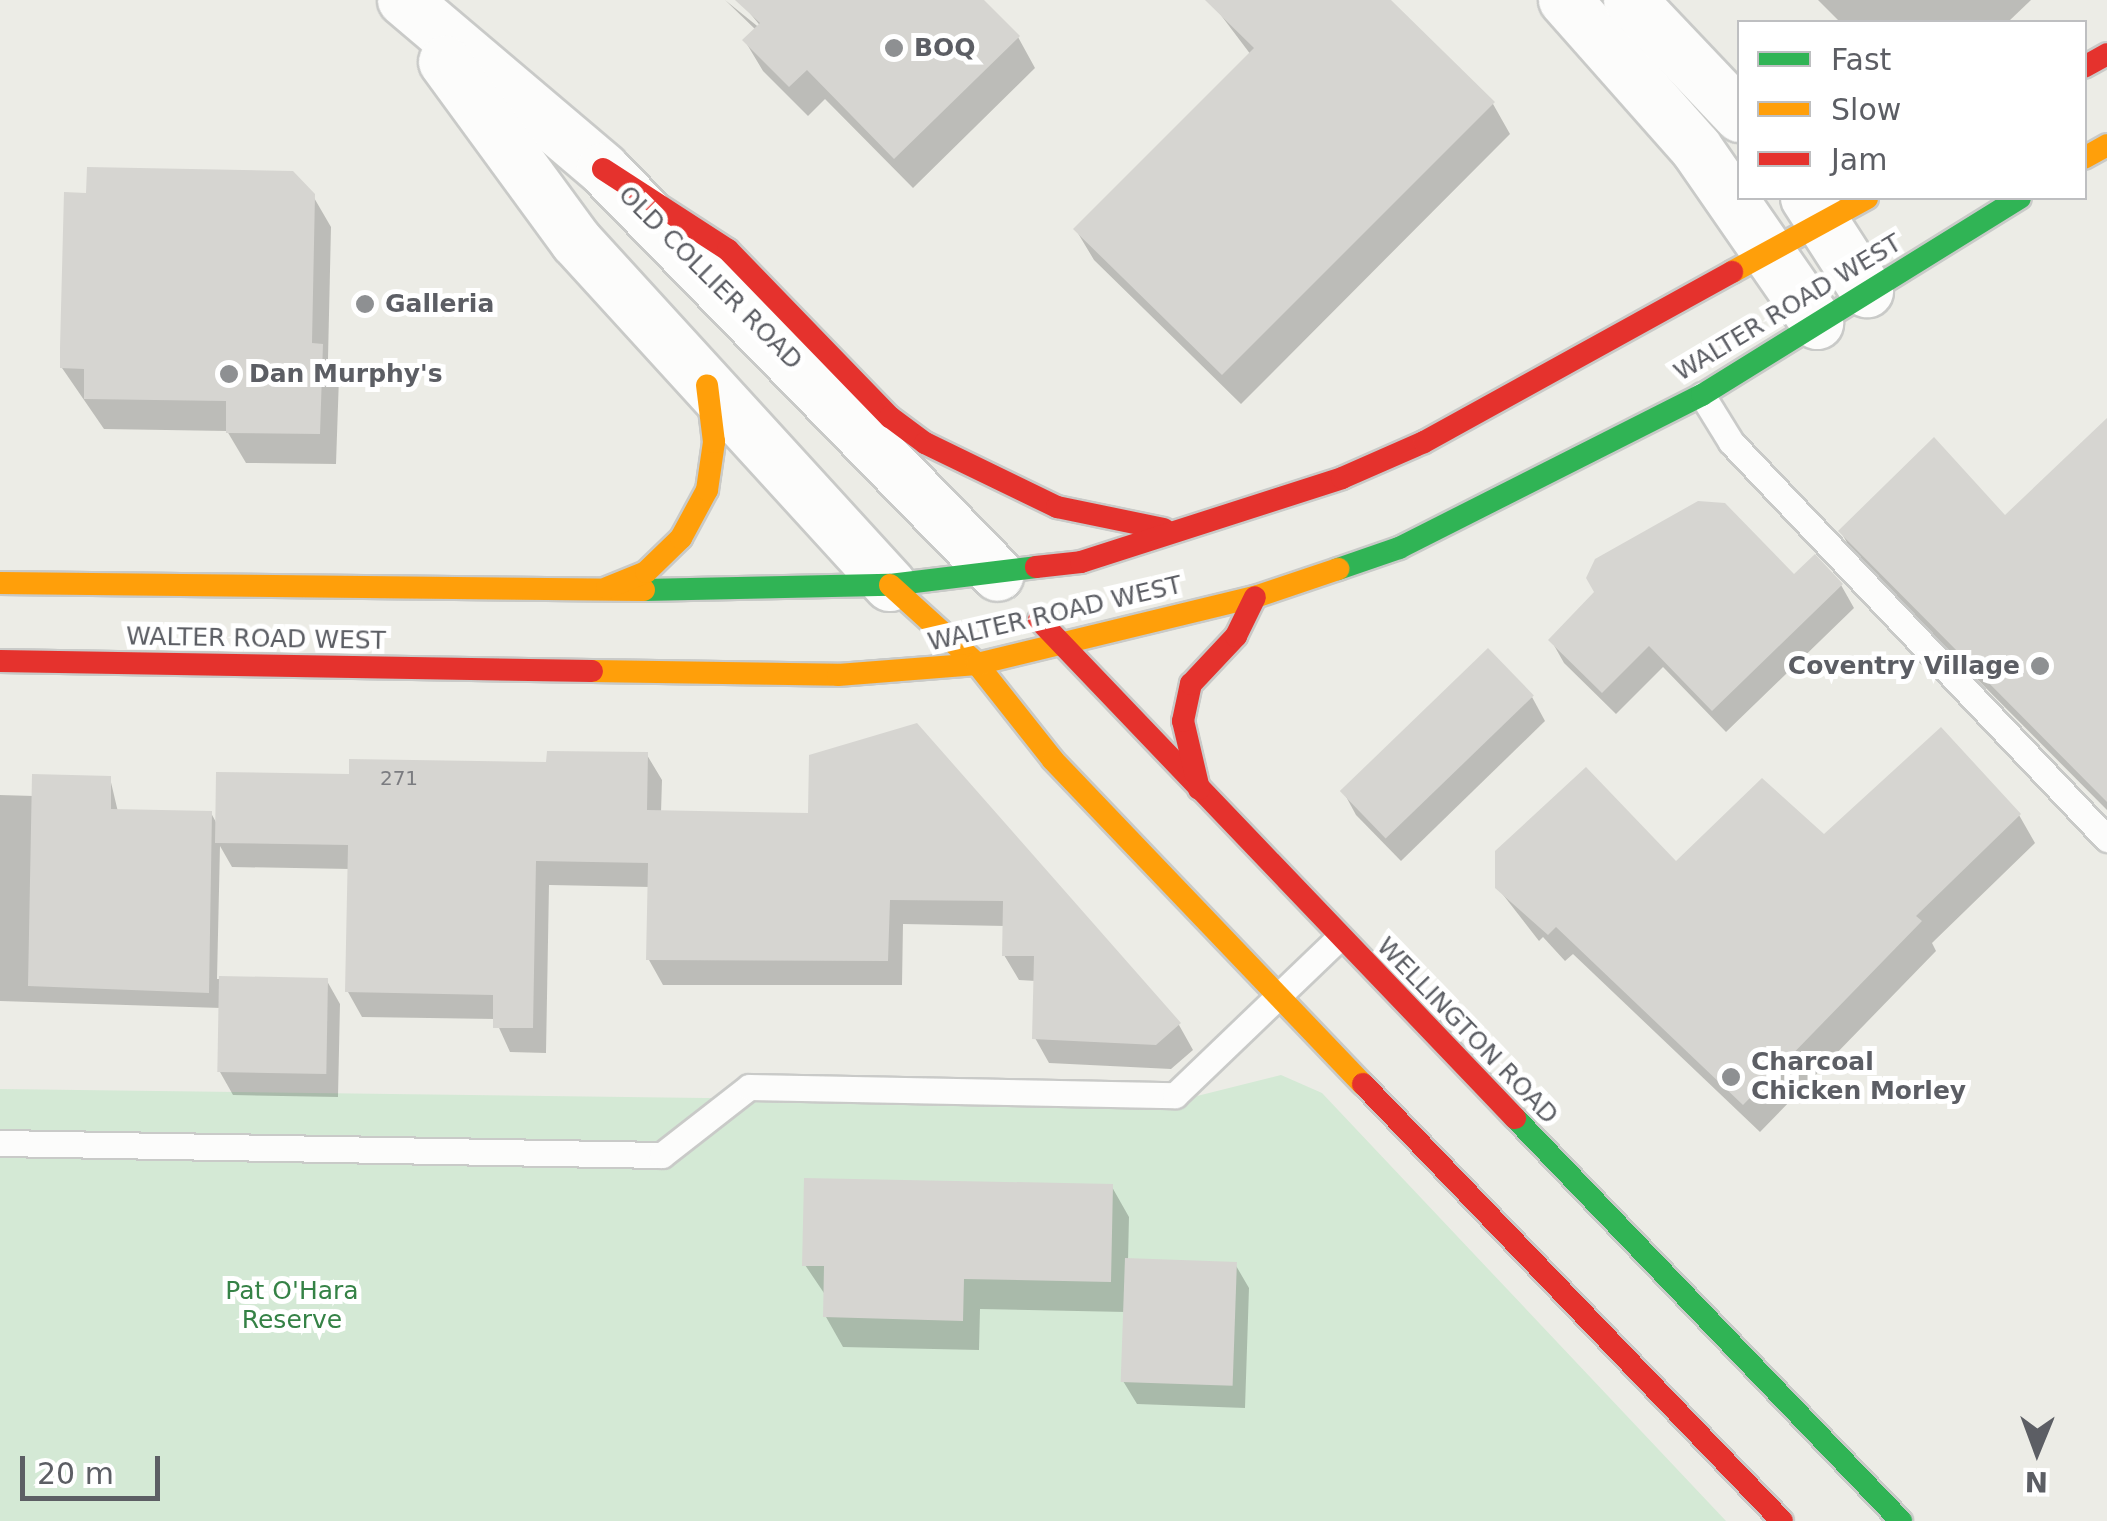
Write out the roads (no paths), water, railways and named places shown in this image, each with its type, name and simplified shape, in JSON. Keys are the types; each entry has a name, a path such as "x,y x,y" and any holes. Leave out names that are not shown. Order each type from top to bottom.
{"main road":[{"path":"603,169 728,250 890,417 925,443 1057,507 1099,520 1181,531"},
{"name":"WALTER ROAD WEST","path":"0,661 819,675 977,664 1059,641 1255,597 1400,548 1702,394 2017,200"},
{"name":"WALTER ROAD WEST","path":"0,583 600,591 890,585 998,576 1081,562 1342,478 1424,442 1770,252 1833,206"},
{"path":"600,591 646,572 681,538 703,498 714,442 706,385"},
{"name":"WELLINGTON ROAD","path":"998,576 1339,938 1901,1521"},
{"path":"890,585 977,664 1054,760 1782,1521"},
{"path":"1198,789 1182,722 1190,684 1236,636 1255,597"}],"street":[{"name":"OLD COLLIER ROAD","path":"402,0 603,169 998,576"},
{"name":"OLD COLLIER ROAD","path":"402,0 576,242 890,585"},
{"path":"1565,0 1696,148 1817,323"},
{"path":"1630,0 1737,113"},
{"path":"1833,206 1867,291"}],"lane":[{"path":"1702,394 1731,442 2107,839"},
{"path":"0,1144 662,1156 748,1087 1175,1095 1339,938"}],"place":[{"name":"BOQ","path":"894,48"},
{"name":"Galleria","path":"365,304"},
{"name":"Dan Murphy's","path":"229,374"},
{"name":"Coventry Village","path":"2040,666"},
{"name":"Charcoal Chicken Morley","path":"1731,1077"}],"park label":[{"name":"Pat O'Hara Reserve","path":"292,1306"}]}
